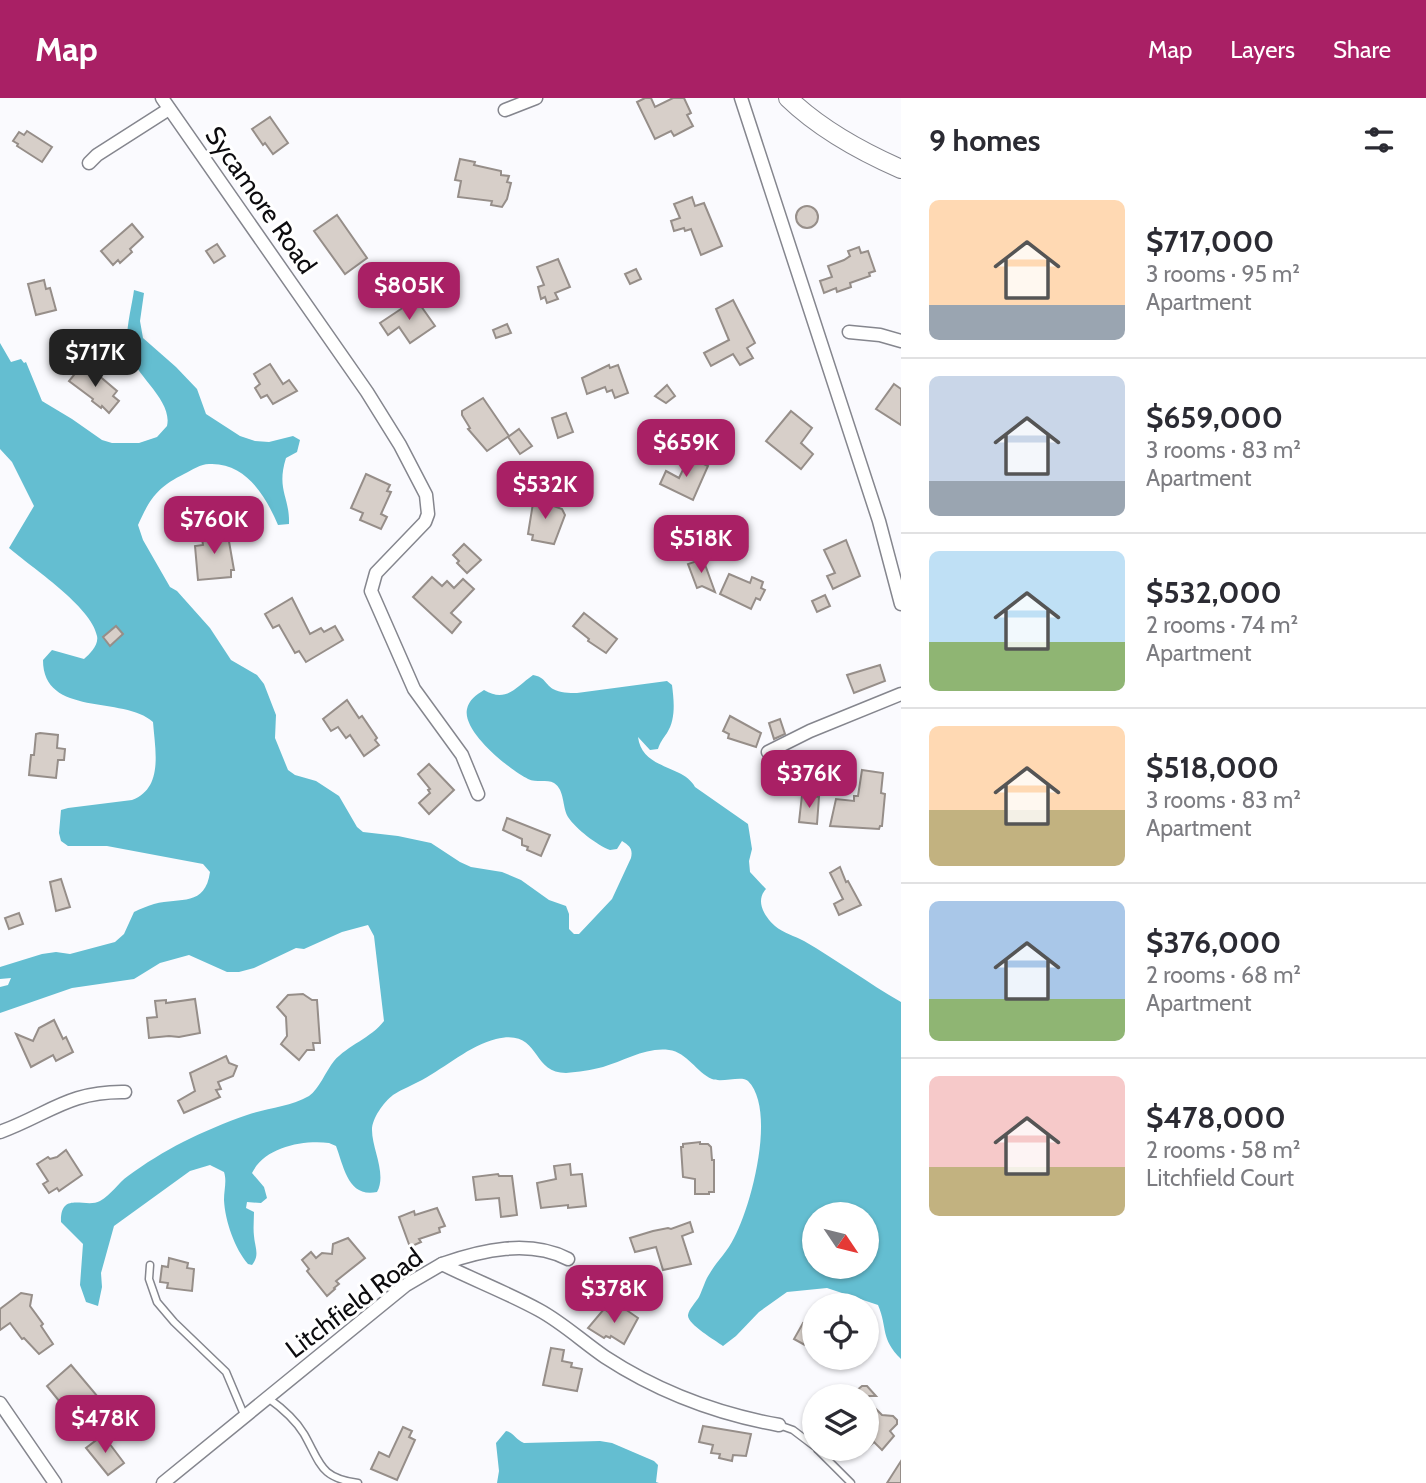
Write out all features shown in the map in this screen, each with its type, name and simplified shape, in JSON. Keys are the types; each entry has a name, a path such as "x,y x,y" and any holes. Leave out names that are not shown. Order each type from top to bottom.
{"street":[{"path":"505,110 536,98"},
{"path":"741,98 879,521 901,604"},
{"path":"788,98 843,140 901,169"},
{"path":"89,163 166,103"},
{"name":"Sycamore Road","path":"166,103 367,392 400,445 426,495 428,514 425,522 376,573 371,591 414,689 462,755 478,794"},
{"path":"849,332 880,335 901,341"},
{"path":"768,752 810,731 901,694"},
{"path":"0,1132 71,1099 98,1093 125,1092"},
{"path":"442,1264 477,1254 525,1247 548,1250 568,1259"},
{"name":"Litchfield Road","path":"163,1483 406,1285 442,1264 539,1310 613,1361 667,1391 722,1412 779,1425"},
{"path":"0,1404 55,1483"}],"lane":[{"path":"150,1265 149,1279 157,1302 226,1372 246,1416"},
{"path":"268,1398 294,1420 324,1471 344,1481 358,1483"},
{"path":"779,1425 793,1430 802,1437"},
{"path":"828,1461 851,1483"}],"water":[{"path":"134,290 144,293 140,321 143,338 197,389 206,414 240,436 255,441 269,442 293,436 300,440 297,452 286,458 283,469 289,524 278,525 261,493 244,475 222,465 209,464 193,469 161,489 151,500 138,525 143,540 170,587 177,591 210,628 231,660 257,675 264,684 276,715 275,738 288,770 316,781 339,796 357,827 363,832 431,843 471,867 502,872 521,880 549,900 566,906 569,929 574,934 579,934 612,899 632,852 622,841 617,849 610,850 599,844 568,817 558,786 551,782 531,780 499,759 472,728 467,718 468,706 473,698 484,690 492,694 504,694 533,675 553,689 568,693 667,681 672,685 674,710 670,728 658,749 650,750 638,737 641,748 655,762 690,780 695,787 748,824 752,849 750,872 766,889 761,898 762,908 775,926 816,948 901,1002 901,1359 887,1339 879,1308 879,1293 842,1293 827,1288 787,1292 759,1312 723,1346 689,1319 688,1315 708,1276 729,1247 741,1224 754,1182 761,1135 760,1113 756,1095 748,1081 712,1079 687,1058 669,1050 644,1052 590,1070 566,1073 555,1071 546,1066 528,1045 510,1037 476,1047 396,1093 386,1102 376,1115 372,1130 380,1169 377,1192 367,1193 353,1186 336,1146 329,1143 296,1144 275,1151 258,1164 252,1173 264,1187 267,1198 261,1203 247,1202 246,1208 254,1212 256,1255 252,1265 248,1264 239,1251 229,1226 224,1200 224,1172 210,1165 190,1171 114,1226 101,1273 102,1287 98,1306 86,1302 80,1285 83,1244 61,1222 65,1206 69,1203 100,1201 148,1162 207,1131 247,1115 294,1103 309,1096 334,1061 384,1021 374,936 368,925 342,932 304,949 296,948 254,968 239,972 227,972 189,955 160,963 134,979 72,988 0,1013 0,987 8,985 11,978 0,979 0,967 42,954 70,954 115,942 124,934 134,912 154,904 197,896 203,891 210,872 203,864 107,846 68,846 61,841 61,810 132,800 149,787 156,756 153,722 140,714 87,703 56,690 47,678 43,660 52,650 84,659 95,646 97,636 93,625 73,600 9,548 34,506 12,462 0,449 0,343 11,362 21,359 26,362 42,401 102,440 112,443 139,443 157,437 167,426 167,416 159,397 132,360 127,344"},
{"path":"506,1431 524,1443 612,1443 654,1461 658,1465 656,1482 659,1483 497,1483 499,1471 496,1443"}],"building":[{"path":"651,98 655,107 673,98 684,98 691,113 687,115 693,126 674,136 671,131 655,139 637,102"},
{"path":"270,117 288,143 273,154 252,129"},
{"path":"27,131 52,147 42,162 13,141 19,132 24,135"},
{"path":"460,159 501,171 501,175 509,176 507,182 511,183 502,207 491,205 492,201 458,197 461,181 455,180"},
{"path":"692,197 695,206 704,203 722,246 701,255 691,229 674,231 671,221 680,218 674,204"},
{"path":"803,206 811,206 818,213 818,221 811,228 803,228 796,221 796,213"},
{"path":"337,215 367,258 345,274 314,231"},
{"path":"132,224 143,237 130,249 132,252 120,263 118,260 113,265 101,251"},
{"path":"217,244 225,256 214,263 206,251"},
{"path":"859,247 861,253 868,251 875,271 869,273 870,276 850,283 851,287 837,292 836,288 824,293 820,281 832,277 828,266 844,260 850,256 848,251"},
{"path":"558,259 570,287 555,293 558,299 547,303 545,297 541,299 538,287 544,285 537,267"},
{"path":"636,269 641,279 630,284 625,274"},
{"path":"44,280 46,289 50,288 56,310 36,315 28,284"},
{"path":"416,299 435,326 410,343 399,327 388,335 380,323"},
{"path":"733,300 755,343 747,348 753,358 740,365 733,354 711,366 704,353 729,340 716,309"},
{"path":"507,324 511,333 496,338 493,330"},
{"path":"270,364 283,384 289,380 297,391 273,404 267,395 261,398 255,388 260,384 254,374"},
{"path":"82,365 117,391 113,396 119,401 109,413 69,381"},
{"path":"609,365 610,368 618,365 628,393 615,398 612,390 607,392 605,387 587,394 582,378"},
{"path":"894,384 901,389 901,425 876,409"},
{"path":"667,385 675,396 666,403 655,396"},
{"path":"483,398 509,436 487,451 468,429 470,428 462,415 462,411"},
{"path":"791,411 812,428 801,443 813,454 801,469 766,441"},
{"path":"566,413 573,432 558,438 552,418"},
{"path":"519,429 532,446 520,454 508,437"},
{"path":"689,457 708,466 693,500 660,484 666,471 679,478"},
{"path":"366,474 390,485 387,491 391,492 381,514 387,517 381,529 360,520 363,513 351,508"},
{"path":"534,497 552,501 551,505 562,509 565,515 554,544 532,540 533,535 528,534"},
{"path":"227,530 234,570 231,570 231,577 198,580 195,546 203,545 201,532"},
{"path":"846,540 860,576 833,589 827,576 835,573 824,550"},
{"path":"464,544 481,560 467,573 453,555"},
{"path":"703,559 715,592 702,586 697,588 688,564"},
{"path":"729,574 750,583 752,577 763,582 761,588 765,590 760,600 756,598 751,609 720,594"},
{"path":"432,577 442,586 447,581 454,588 463,579 474,589 451,613 461,622 452,633 413,597"},
{"path":"825,595 830,606 817,612 812,601"},
{"path":"292,598 310,634 321,628 324,632 335,626 343,640 306,662 299,651 295,653 279,625 273,628 265,614"},
{"path":"584,613 617,639 606,653 588,641 589,639 573,626"},
{"path":"116,626 123,634 110,646 103,637"},
{"path":"880,665 885,681 854,693 847,675"},
{"path":"347,700 377,738 375,740 379,745 364,756 350,735 346,738 338,727 331,731 323,719"},
{"path":"730,716 761,733 756,747 728,738 729,734 723,731"},
{"path":"780,719 785,734 774,739 769,723"},
{"path":"36,734 58,735 57,748 65,749 64,760 58,760 56,778 29,775"},
{"path":"429,764 454,790 429,814 419,803 430,793 430,789 418,774"},
{"path":"862,770 883,773 881,793 885,794 882,826 879,829 830,826 836,799 854,801 854,796 858,796"},
{"path":"802,795 819,797 817,824 799,822"},
{"path":"507,818 550,835 541,856 527,850 528,847 522,845 522,839 503,830"},
{"path":"840,867 861,905 839,915 834,904 843,899 830,873"},
{"path":"61,879 70,907 56,911 50,882"},
{"path":"19,913 23,924 9,929 5,918"},
{"path":"303,994 317,1000 320,1043 313,1043 314,1050 307,1050 299,1060 281,1044 287,1036 286,1017 277,1007 288,995"},
{"path":"195,999 200,1033 149,1038 147,1018 157,1017 155,1001 166,1000 166,1003"},
{"path":"54,1020 73,1052 56,1061 53,1055 31,1067 16,1034 33,1041 39,1028"},
{"path":"226,1056 229,1063 237,1066 233,1076 218,1082 221,1089 216,1090 220,1097 184,1113 178,1101 195,1091 190,1073"},
{"path":"700,1142 711,1147 714,1160 714,1192 709,1194 695,1194 695,1179 683,1177 681,1147 683,1144"},
{"path":"66,1150 82,1175 59,1191 57,1188 49,1193 43,1184 48,1181 37,1164 48,1157 57,1157"},
{"path":"570,1164 571,1175 582,1174 586,1206 541,1208 537,1183 556,1179 554,1166"},
{"path":"498,1174 512,1176 517,1215 501,1217 499,1198 476,1200 473,1177"},
{"path":"437,1208 445,1226 439,1228 440,1232 419,1239 421,1242 410,1247 399,1217 414,1211 415,1215"},
{"path":"690,1222 693,1232 682,1236 691,1264 663,1270 656,1247 635,1252 630,1238"},
{"path":"348,1238 365,1258 336,1281 339,1284 327,1296 307,1271 309,1269 302,1260 311,1252 316,1258 322,1253 332,1254 333,1244"},
{"path":"169,1258 188,1263 187,1268 194,1269 192,1291 167,1288 168,1283 160,1282 162,1266 168,1267"},
{"path":"21,1293 32,1295 30,1306 53,1344 39,1354 22,1339 10,1323 0,1330 0,1309"},
{"path":"604,1309 610,1313 625,1309 638,1318 624,1344 611,1336 604,1338 588,1328"},
{"path":"802,1325 802,1343 794,1339"},
{"path":"551,1348 564,1350 562,1361 572,1363 571,1367 582,1369 577,1391 543,1385"},
{"path":"71,1365 98,1397 88,1404 90,1406 72,1417 47,1386"},
{"path":"879,1412 897,1420 897,1424 890,1431 894,1436 882,1450 879,1447"},
{"path":"703,1426 751,1434 746,1456 733,1455 732,1461 719,1458 720,1454 711,1453 713,1445 699,1442"},
{"path":"403,1427 412,1431 409,1437 415,1440 397,1480 371,1469 379,1452 389,1457"},
{"path":"103,1435 124,1463 108,1475 86,1448"},
{"path":"901,1461 901,1483 887,1483"}]}
